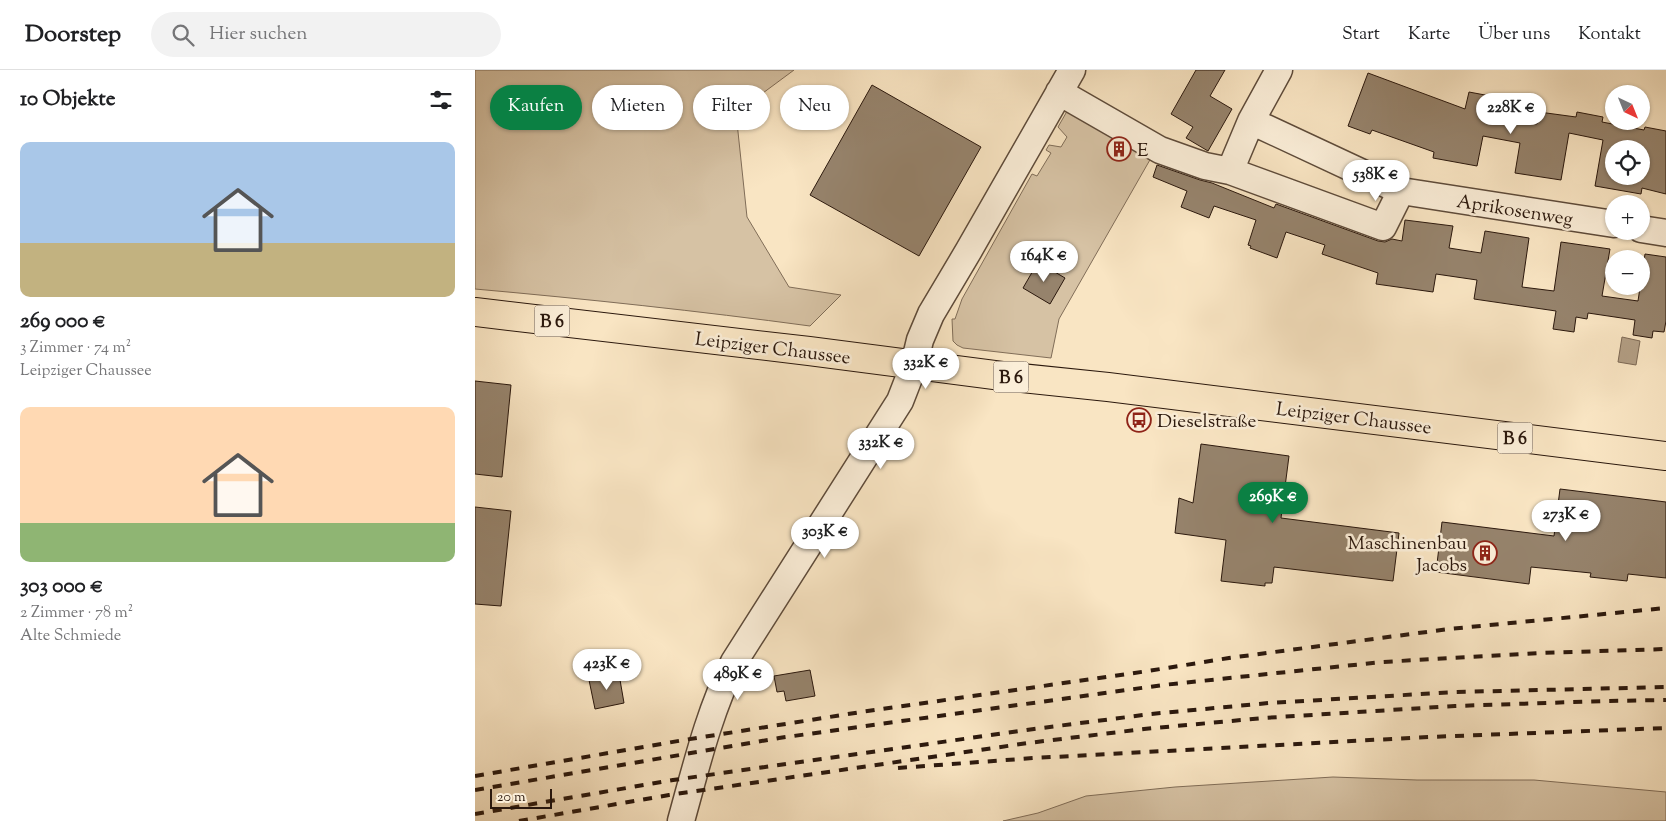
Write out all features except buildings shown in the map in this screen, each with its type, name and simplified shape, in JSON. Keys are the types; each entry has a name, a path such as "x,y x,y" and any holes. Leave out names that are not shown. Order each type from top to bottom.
{"main road":[{"name":"Leipziger Chaussee","path":"475,312 1666,456"}],"street":[{"path":"681,821 709,720 720,690 734,662 900,400 914,365 919,340 931,314 1072,70"},
{"path":"1229,172 1251,121 1279,70"},
{"path":"1059,92 1160,150 1205,166 1229,172 1383,227 1401,191"},
{"name":"Aprikosenweg","path":"1251,121 1401,191 1605,223"},
{"path":"1650,230 1666,232"}],"shaded area":[{"path":"475,70 794,70 770,88 770,85 693,85 693,130 738,130 747,217 789,287 841,295 810,326 727,315 475,289"},
{"path":"1070,106 1151,158 1059,319 1051,358 963,348 953,341 952,319 955,319 962,299 1032,174 1037,176 1051,153 1046,150 1049,145 1061,147 1067,137 1058,127"},
{"path":"1622,337 1640,341 1636,365 1618,362"},
{"path":"1333,777 1417,780 1534,780 1666,792 1666,821 1003,821 1038,813 1086,796 1175,787"}],"railway":[{"path":"475,776 861,712 1229,658 1449,629 1666,608"},
{"path":"475,790 779,738 1163,685 1382,662 1540,653 1666,649"},
{"path":"475,814 673,780 1151,714 1269,703 1456,692 1666,687"},
{"path":"519,821 669,795 1028,743 1144,729 1263,718 1455,706 1666,700"},
{"path":"898,768 1034,758 1428,737 1666,728"}],"place":[{"name":"E","path":"1119,149"},
{"name":"Dieselstraße","path":"1139,420"},
{"name":"Maschinenbau Jacobs","path":"1485,553"}]}
